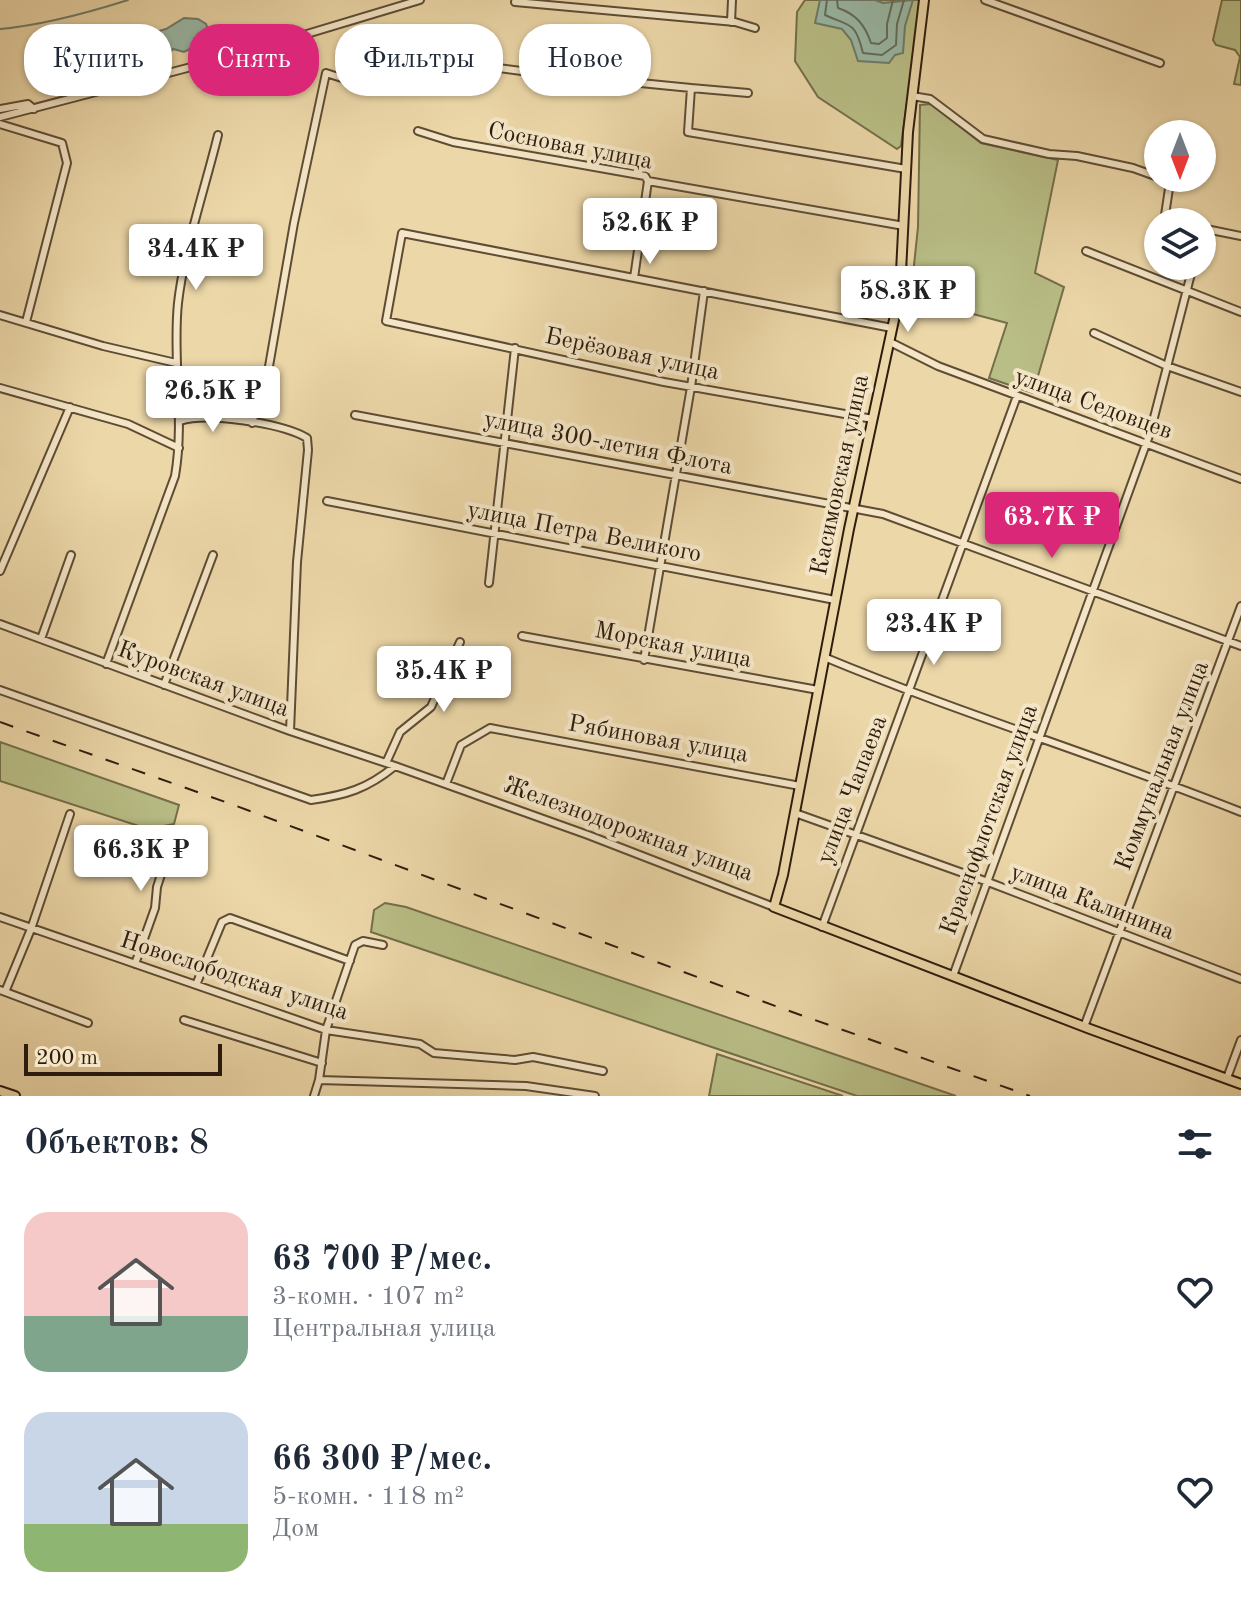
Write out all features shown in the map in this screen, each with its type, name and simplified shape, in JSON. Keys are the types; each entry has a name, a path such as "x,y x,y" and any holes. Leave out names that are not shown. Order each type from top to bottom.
{"main road":[{"name":"Касимовская улица","path":"774,907 783,875 853,507 902,277 906,169 924,0"},
{"name":"Железнодорожная улица","path":"774,907 1241,1084"},
{"path":"1,1093 15,1096"}],"street":[{"path":"0,117 237,55 420,0"},
{"path":"731,22 732,0"},
{"path":"985,0 1160,63"},
{"path":"515,2 731,22 755,28"},
{"path":"503,69 748,93"},
{"path":"252,423 268,372 294,223 326,73 335,76"},
{"path":"691,88 688,132 906,169"},
{"path":"912,96 930,99 983,139 1144,172"},
{"path":"0,109 28,104 34,109"},
{"path":"0,124 62,143 67,163 26,322"},
{"name":"Сосновая улица","path":"418,131 453,142 645,176 648,181 904,226"},
{"path":"106,664 175,476 180,421 176,363 178,302 218,135"},
{"path":"648,181 634,278 892,328"},
{"path":"1216,231 1241,236"},
{"name":"Берёзовая улица","path":"634,278 402,233 386,321 691,387 873,419"},
{"path":"1086,251 1241,312"},
{"name":"Краснофлотская улица","path":"953,976 1146,444 1190,280"},
{"path":"644,660 691,387 704,291"},
{"path":"0,315 103,346 176,363"},
{"path":"1094,333 1167,366 1241,392"},
{"name":"улица Седовцев","path":"890,342 938,366 1241,479"},
{"path":"489,583 515,348"},
{"path":"0,388 128,424 179,448"},
{"name":"улица Чапаева","path":"822,927 1017,396"},
{"path":"0,571 70,407"},
{"name":"улица 300-летия Флота","path":"355,415 884,514 1241,646"},
{"path":"180,421 191,418 252,423 303,435 307,441 297,562 290,731"},
{"name":"улица Петра Великого","path":"327,501 835,600"},
{"path":"41,639 71,555"},
{"path":"164,685 213,555"},
{"name":"Коммунальная улица","path":"1084,1027 1241,606"},
{"name":"Куровская улица","path":"0,624 290,731 395,766"},
{"name":"Морская улица","path":"522,636 818,690"},
{"path":"386,763 400,732 431,707 460,642"},
{"path":"824,657 909,692 1241,812"},
{"path":"0,690 311,800 341,796 373,784 395,766"},
{"name":"Рябиновая улица","path":"446,784 461,745 490,728 800,786"},
{"name":"Железнодорожная улица","path":"395,766 774,907"},
{"name":"улица Калинина","path":"795,813 855,832 1241,979"},
{"path":"70,814 31,929 2,991 88,1023"},
{"path":"135,964 155,908 157,887 175,831"},
{"name":"Новослободская улица","path":"0,917 326,1030 420,1044 434,1053 515,1060 533,1057 603,1071"},
{"path":"196,985 222,922 230,918 350,961"},
{"path":"314,1096 326,1030 355,945 363,941 383,945"},
{"path":"184,1020 322,1063"},
{"path":"1227,1078 1241,1040"},
{"path":"319,1080 526,1086 595,1096"}],"green space":[{"path":"805,0 921,0 901,146 897,149 818,97 795,61 797,12"},
{"path":"1222,0 1241,0 1241,85 1234,84 1240,57 1235,50 1216,45 1213,40"},
{"path":"931,104 981,143 1058,160 1035,273 1064,287 1033,393 989,378 1007,323 939,305 910,303 918,227 920,105"},
{"path":"0,742 179,805 174,824 148,829 0,781"},
{"path":"385,903 406,907 956,1096 857,1096 371,932 374,910"},
{"path":"717,1054 843,1096 709,1096"}],"water":[{"path":"820,0 875,0 883,3 913,0 905,26 903,53 895,55 889,63 858,61 851,40 842,29 815,23"},
{"path":"184,18 198,19 206,24 188,24 188,50 184,52 172,50 172,25"}],"waterway":[{"path":"0,29 65,18 128,0"}],"railway":[{"path":"0,722 1030,1096"}]}
